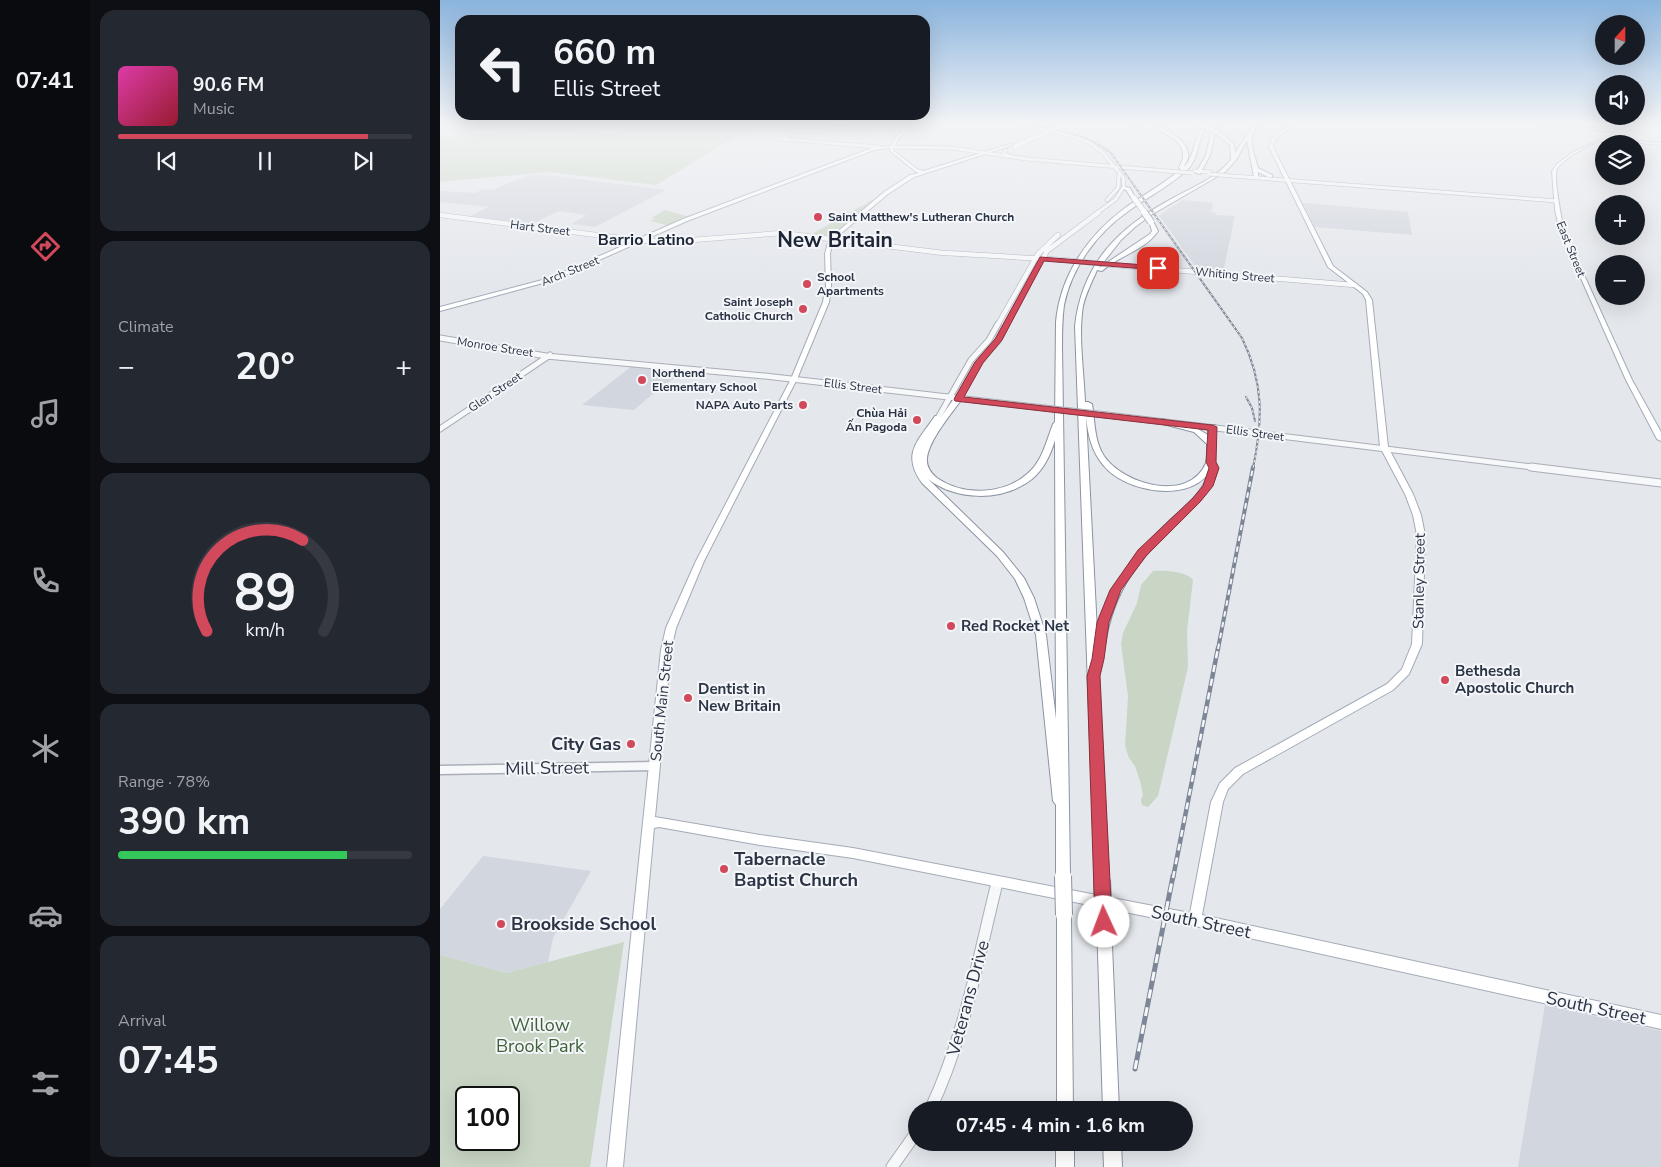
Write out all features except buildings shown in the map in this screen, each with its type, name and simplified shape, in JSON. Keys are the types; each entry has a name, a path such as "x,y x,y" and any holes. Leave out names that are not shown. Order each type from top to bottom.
{"highway":[{"path":"1064,1101 1059,322 1063,297 1071,275 1085,252 1108,225 1162,178"},
{"path":"1111,1101 1078,321 1086,286 1104,254 1129,229 1154,211 1212,178"},
{"path":"1086,286 1110,261 1151,238 1155,232 1151,222 1128,190 1121,187"},
{"path":"1082,387 1087,397 1098,453 1104,463 1118,475 1144,485 1173,488 1186,485 1200,478 1211,462"},
{"path":"954,398 926,450 923,460 925,470 933,479 944,486 959,490 994,491 1014,486 1027,478 1044,460 1060,418"},
{"path":"938,418 917,451 914,459 916,469 925,482 1003,558 1018,578 1029,598 1041,635 1056,787 1063,815"},
{"path":"1162,421 1196,430 1206,437 1212,445"},
{"path":"1094,676 1103,622 1116,590 1142,553 1206,490 1214,471 1211,462 1212,427"},
{"path":"1065,1151 1065,1167"},
{"path":"1113,1151 1114,1167"}],"main road":[{"name":"Arch Street","path":"440,309 550,280 687,220 796,178"},
{"path":"831,239 889,193 911,178"},
{"name":"East Street","path":"1555,178 1560,225 1628,380 1661,439"},
{"name":"Stanley Street","path":"1195,920 1217,802 1224,786 1239,771 1390,687 1406,670 1414,654 1418,627 1422,560 1420,529 1409,494 1386,450 1369,300 1366,294 1331,267 1287,179"},
{"name":"South Main Street","path":"615,1167 666,646 671,628 707,547 794,379 828,296 828,247 831,239"},
{"name":"South Street","path":"649,823 659,822 853,853 1195,920 1661,1022"}],"street":[{"path":"938,418 979,362 996,343 1042,259 1054,244 1118,197 1121,187 1120,178"},
{"path":"1284,178 1557,201"},
{"path":"954,398 971,360 988,342 1035,258 1046,245 1106,201 1121,187"},
{"name":"Hart Street","path":"440,214 639,241 672,242 710,238"},
{"name":"Whiting Street","path":"710,238 780,233 940,252 1063,260 1354,285"},
{"path":"710,238 718,240 718,243"},
{"path":"996,329 1004,330"},
{"name":"Monroe Street","path":"440,338 474,345 550,355"},
{"name":"Ellis Street","path":"550,355 794,379 1162,421 1661,483"},
{"name":"Glen Street","path":"440,430 550,355"},
{"name":"Mill Street","path":"440,770 654,766"},
{"name":"Veterans Drive","path":"934,1101 945,1079 956,1046 997,882"},
{"path":"892,1167 908,1144"}],"shaded area":[{"path":"521,178 574,178 666,190 595,227 572,224 586,215 559,211 532,224 471,216 489,207 440,202 440,191 475,193 483,189 492,190"},
{"path":"1183,200 1213,203 1211,212 1216,213 1216,215 1235,216 1223,272 1197,269 1159,215"},
{"path":"1303,203 1408,212 1412,235 1315,227"},
{"name":"Northend Elementary School","path":"632,366 680,371 661,390 656,391 634,410 582,405"},
{"name":"Brookside School","path":"483,856 591,871 553,938 548,962 506,973 440,955 440,909"},
{"path":"1545,1005 1661,1031 1661,1167 1518,1167"}],"green space":[{"path":"440,178 479,178 440,182"},
{"path":"602,178 667,178 656,185"},
{"path":"875,200 830,236 812,234"},
{"path":"665,210 690,217 670,226 650,221 655,219 651,218"},
{"path":"1153,571 1180,573 1193,580 1187,631 1188,667 1158,796 1148,807 1142,805 1143,795 1140,781 1125,746 1128,696 1121,644 1123,633 1137,603 1141,585"},
{"name":"Willow Brook Park","path":"624,942 590,1167 440,1167 440,955 506,973"}],"railway":[{"path":"1129,178 1242,338 1258,386 1260,418 1253,468"},
{"path":"1246,397 1252,408 1255,421"},
{"path":"1218,649 1253,467"},
{"path":"1173,878 1218,648"},
{"path":"1135,1069 1173,876"}],"place":[{"name":"Saint Matthew's Lutheran Church","path":"818,217"},
{"name":"School Apartments","path":"807,284"},
{"name":"Saint Joseph Catholic Church","path":"803,309"},
{"name":"Northend Elementary School","path":"642,380"},
{"name":"NAPA Auto Parts","path":"803,405"},
{"name":"Chùa Hải Ấn Pagoda","path":"917,420"},
{"name":"Red Rocket Net","path":"951,626"},
{"name":"Bethesda Apostolic Church","path":"1445,680"},
{"name":"Dentist in New Britain","path":"688,698"},
{"name":"City Gas","path":"631,744"},
{"name":"Tabernacle Baptist Church","path":"724,869"},
{"name":"Brookside School","path":"501,924"}],"district":[{"name":"Barrio Latino","path":"646,240"},
{"name":"New Britain","path":"835,240"}],"route":[{"path":"1104,922 1094,676 1103,622 1116,590 1130,568 1142,553 1208,486 1214,468 1211,462 1212,427 958,399 979,362 998,340 1042,259 1158,268"}]}
